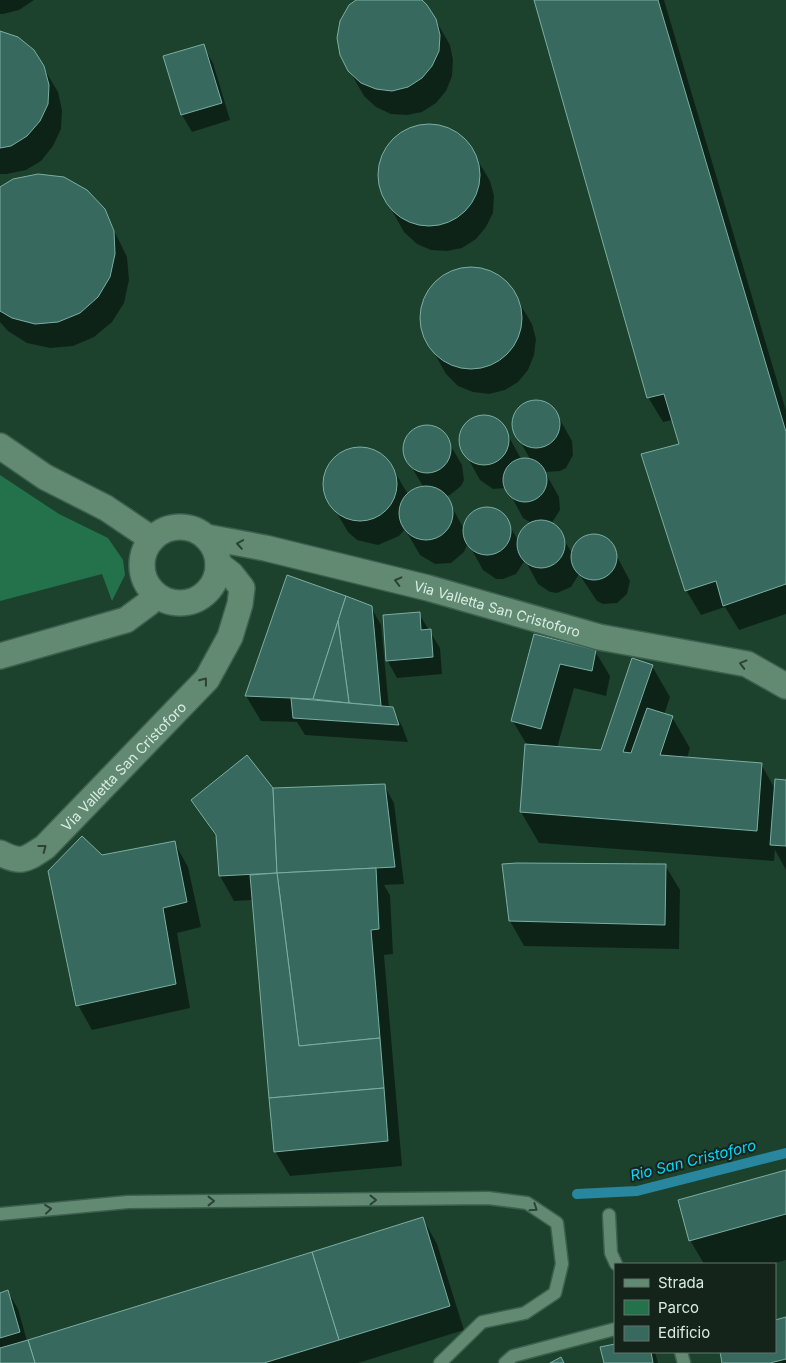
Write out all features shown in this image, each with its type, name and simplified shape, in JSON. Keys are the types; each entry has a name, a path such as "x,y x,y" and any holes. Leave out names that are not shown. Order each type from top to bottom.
{"street":[{"path":"0,446 45,477 106,508 152,539"},
{"path":"173,527 185,527 196,530 206,537 212,545 218,564 216,577 210,588 201,597 190,602 177,603 165,600 154,593 147,584 143,573 142,560 145,548 152,539 162,531 173,527"},
{"name":"Via Valletta San Cristoforo","path":"206,537 265,548 428,588 599,637 748,664 786,686"},
{"name":"Via Valletta San Cristoforo","path":"0,853 13,860 24,860 45,847 207,679 230,637 240,604 242,588 231,574 218,564"},
{"path":"0,656 126,620 149,603 154,593"}],"lane":[{"path":"0,1214 128,1202 488,1198 527,1203 557,1224 562,1264 556,1293 525,1313 482,1322 440,1363"},
{"path":"609,1215 611,1253 616,1263"},
{"path":"506,1363 513,1356 614,1329"}],"green space":[{"path":"0,475 59,514 108,538 123,560 125,575 112,601 102,574 0,601"}],"building":[{"path":"356,0 422,0 427,5 436,19 440,35 439,51 432,66 422,78 408,87 392,91 376,89 361,83 348,71 340,55 337,38 340,21 349,5"},
{"path":"534,0 658,0 786,432 786,584 723,606 716,581 685,591 641,454 679,444 664,394 647,398"},
{"path":"0,31 18,37 34,50 44,66 49,85 48,104 40,121 27,136 11,146 0,148"},
{"path":"204,44 222,103 181,115 163,56"},
{"path":"429,124 449,128 465,139 476,155 480,175 476,195 465,211 449,222 429,226 409,222 393,211 382,195 378,175 382,155 393,139 409,128"},
{"path":"38,174 64,177 87,190 105,209 114,231 115,254 110,277 98,297 80,313 58,322 35,324 12,318 0,311 0,187 13,179"},
{"path":"471,267 491,271 507,282 518,298 522,318 518,338 507,354 491,365 471,369 451,365 435,354 424,338 420,318 424,298 435,282 451,271"},
{"path":"536,400 545,402 553,407 558,415 560,424 558,433 553,441 545,446 536,448 527,446 519,441 514,433 512,424 514,415 519,407 527,402"},
{"path":"484,415 494,417 502,422 507,430 509,440 507,450 502,458 494,463 484,465 474,463 466,458 461,450 459,440 461,430 466,422 474,417"},
{"path":"427,425 436,427 444,432 449,440 451,449 449,458 444,466 436,471 427,473 418,471 410,466 405,458 403,449 405,440 410,432 418,427"},
{"path":"360,447 374,450 386,458 394,470 397,484 394,498 386,510 374,518 360,521 346,518 334,510 326,498 323,484 326,470 334,458 346,450"},
{"path":"525,458 537,462 543,468 547,480 543,492 537,498 525,502 513,498 507,492 503,480 507,468 513,462"},
{"path":"421,486 431,486 441,490 449,498 453,513 449,528 441,536 431,540 421,540 411,536 403,528 399,518 399,508 403,498 411,490"},
{"path":"487,507 496,509 504,514 509,522 511,531 509,540 504,548 496,553 487,555 478,553 470,548 465,540 463,531 465,522 470,514 478,509"},
{"path":"541,520 550,522 558,527 563,535 565,544 563,553 558,561 550,566 541,568 532,566 524,561 519,553 517,544 519,535 524,527 532,522"},
{"path":"594,534 607,538 613,544 617,557 613,570 607,576 594,580 581,576 575,570 571,557 575,544 581,538"},
{"path":"287,575 346,596 313,699 245,696"},
{"path":"346,596 372,606 381,706 349,703 338,621"},
{"path":"420,612 421,630 431,629 433,657 386,661 383,615"},
{"path":"338,621 349,703 313,699"},
{"path":"534,634 596,650 592,671 560,664 541,729 511,721"},
{"path":"632,658 653,665 623,752 631,753 647,708 673,716 660,755 762,763 757,831 520,812 525,744 601,750"},
{"path":"291,698 393,707 399,725 293,718"},
{"path":"247,755 273,788 277,873 219,876 216,835 191,800"},
{"path":"775,779 786,780 786,846 770,845"},
{"path":"385,784 395,867 277,873 273,788"},
{"path":"82,836 102,855 175,841 187,902 163,908 176,984 76,1006 48,871"},
{"path":"502,864 666,864 665,925 509,921"},
{"path":"376,868 379,929 371,930 380,1038 299,1046 277,873"},
{"path":"277,873 299,1046 380,1038 384,1088 269,1098 250,875"},
{"path":"384,1088 388,1141 274,1152 269,1098"},
{"path":"786,1170 786,1214 689,1241 678,1200"},
{"path":"423,1217 450,1306 339,1340 312,1252"},
{"path":"312,1252 339,1340 264,1363 35,1363 28,1340"},
{"path":"8,1290 20,1332 0,1338 0,1293"},
{"path":"786,1317 786,1359 770,1363 722,1363 720,1353 776,1353 776,1320"},
{"path":"28,1340 35,1363 0,1363 0,1348"},
{"path":"614,1344 614,1353 651,1353 653,1363 604,1363 600,1347"},
{"path":"561,1357 564,1363 550,1363"}],"waterway":[{"name":"Rio San Cristoforo","path":"577,1194 637,1191 786,1153"}]}
